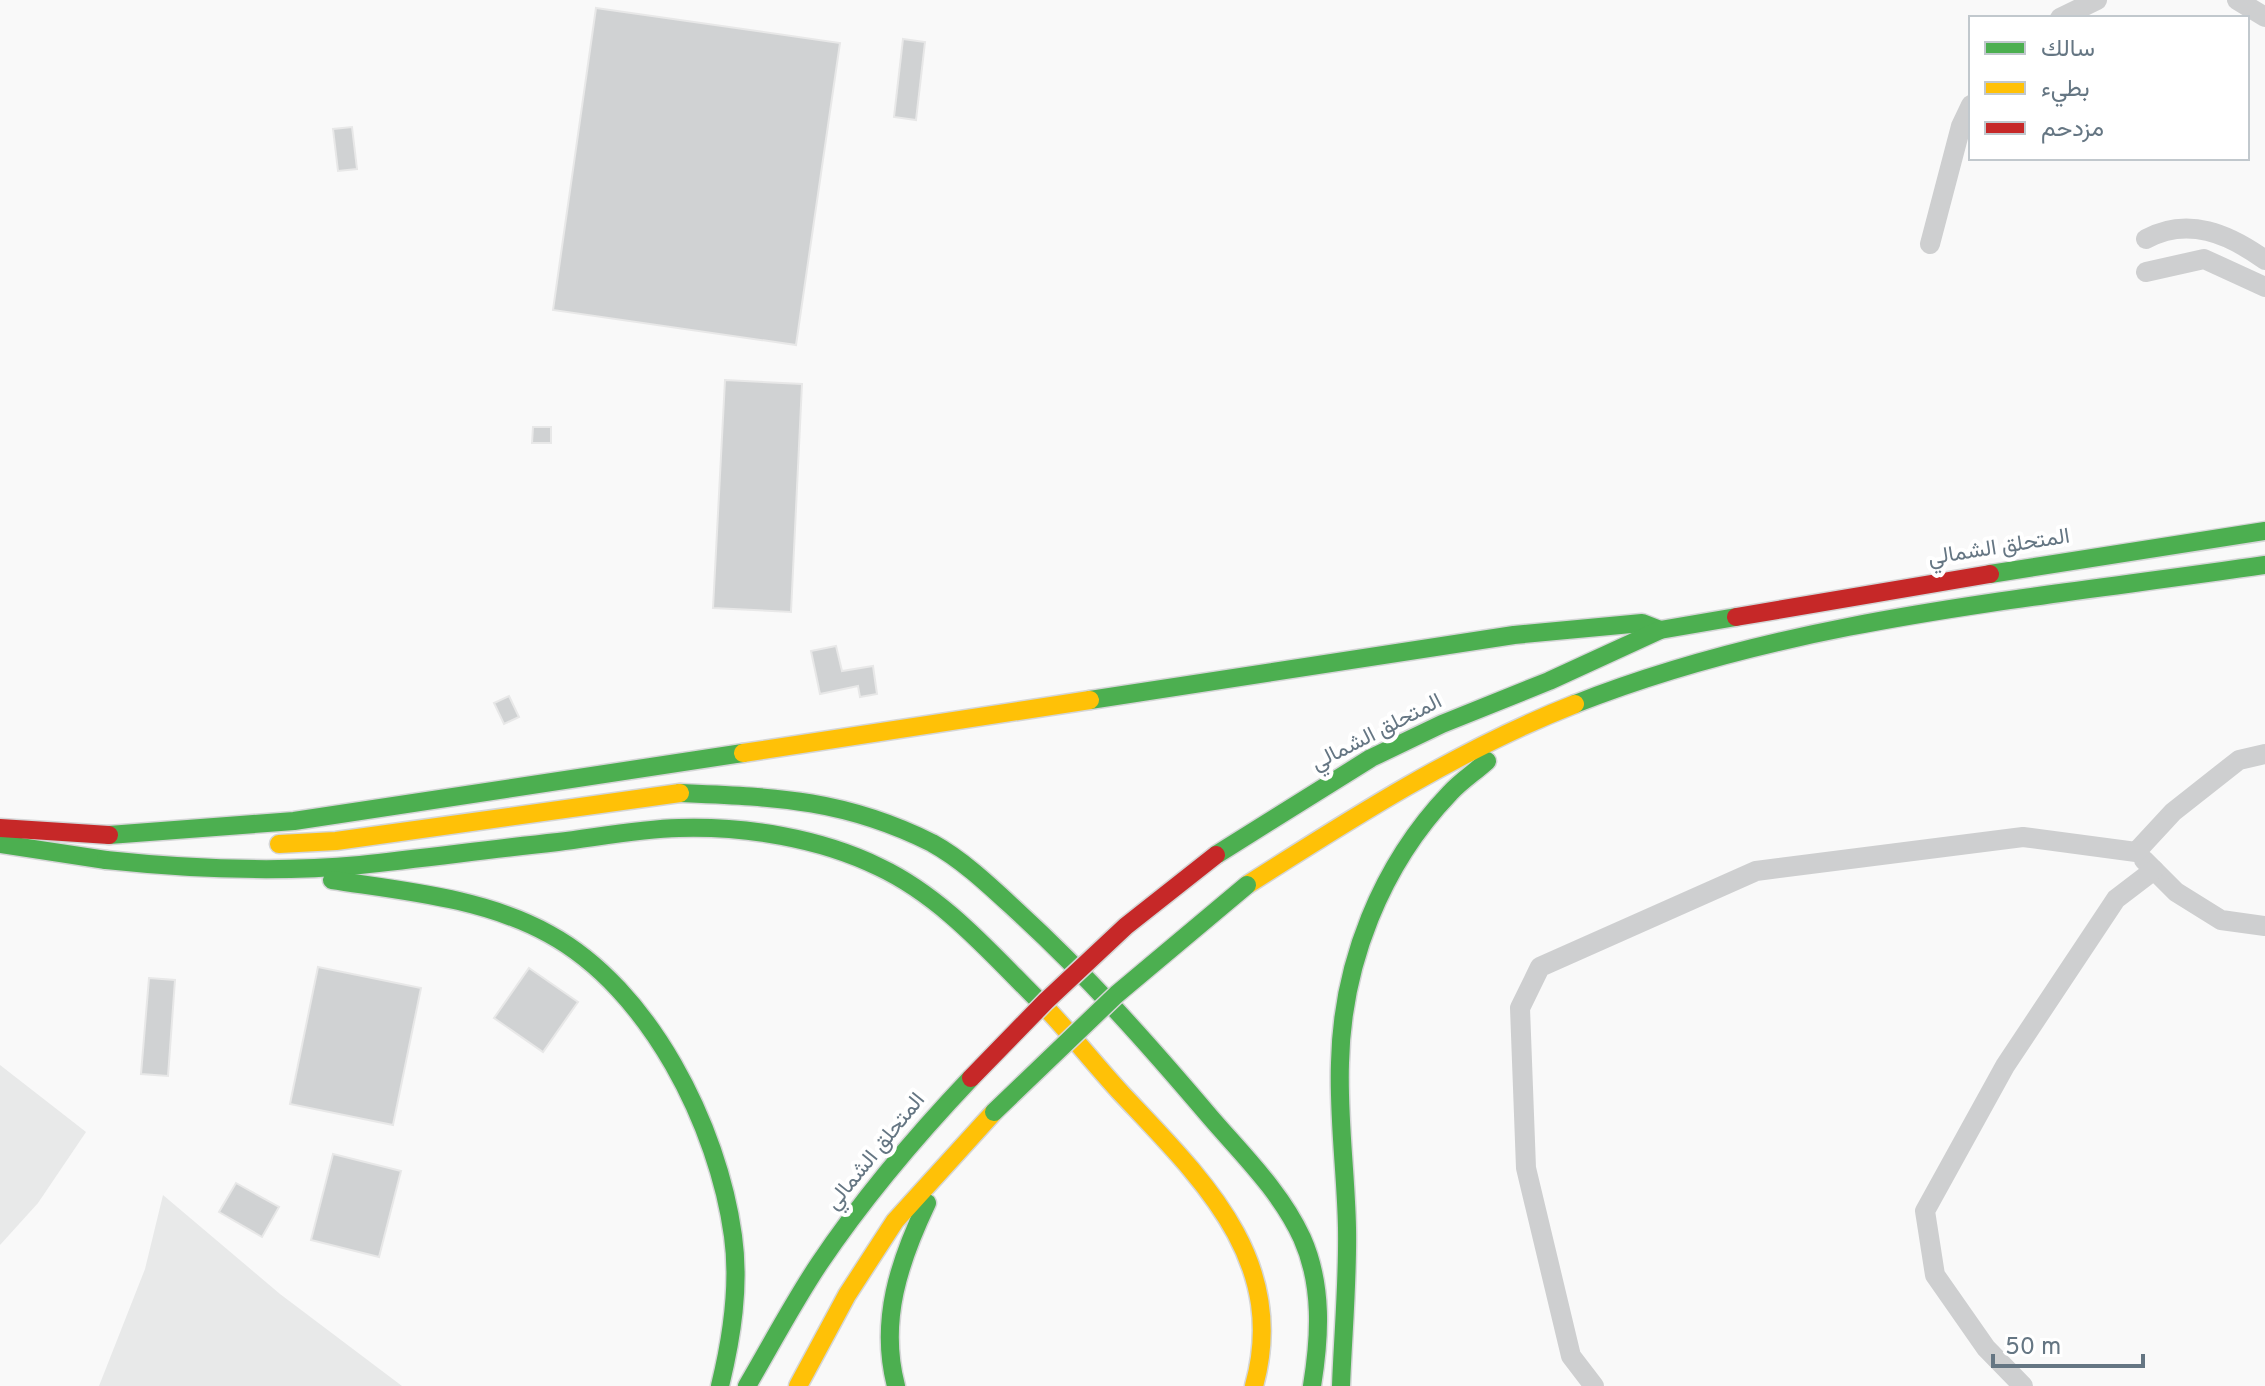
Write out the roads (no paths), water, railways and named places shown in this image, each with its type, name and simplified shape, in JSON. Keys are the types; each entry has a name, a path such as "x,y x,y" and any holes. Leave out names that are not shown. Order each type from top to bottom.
{"main road":[{"name":"المتحلق الشمالي","path":"747,1386 837,1238 925,1126 1046,1001 1126,926 1216,855 1371,758 1660,630 2265,531"},
{"path":"798,1386 847,1295 895,1221 994,1112 1115,994 1201,919 1247,885 1340,826 1529,722 1700,662 1797,637 1981,606 2265,565"},
{"path":"109,835 294,821 1514,635 1642,623 1660,630"},
{"path":"1341,1386 1347,1232 1341,1039 1355,959 1380,891 1424,824 1451,792 1529,722"},
{"path":"0,828 252,844 336,841 677,793 816,802 877,818 935,845 984,881 1053,944 1137,1031 1274,1192 1302,1238 1317,1289 1319,1344 1312,1386"},
{"path":"0,844 194,869 271,870 357,865 678,828 731,830 802,841 864,861 905,880 938,904 1060,1022 1186,1162 1216,1200 1234,1226 1251,1264 1261,1299 1263,1336 1254,1386"},
{"path":"271,870 411,893 502,914 551,935 614,981 649,1027 681,1081 702,1126 724,1194 733,1233 736,1276 732,1329 720,1386"},
{"path":"896,1386 889,1368 890,1320 900,1266 948,1162"}],"street":[{"path":"2064,16 2097,0"},
{"path":"2237,0 2265,17"},
{"path":"1930,244 1961,126 1969,109"},
{"path":"2146,239 2179,229 2206,229 2223,235 2265,260"},
{"path":"2146,272 2204,259 2265,287"},
{"path":"2136,852 2173,812 2239,760 2265,754"},
{"path":"1594,1386 1571,1356 1526,1168 1520,1008 1540,967 1756,871 2023,837 2136,852 2176,892 2221,920 2265,926"},
{"path":"2023,1386 1986,1348 1935,1275 1925,1211 2005,1066 2116,899 2154,870"}]}
